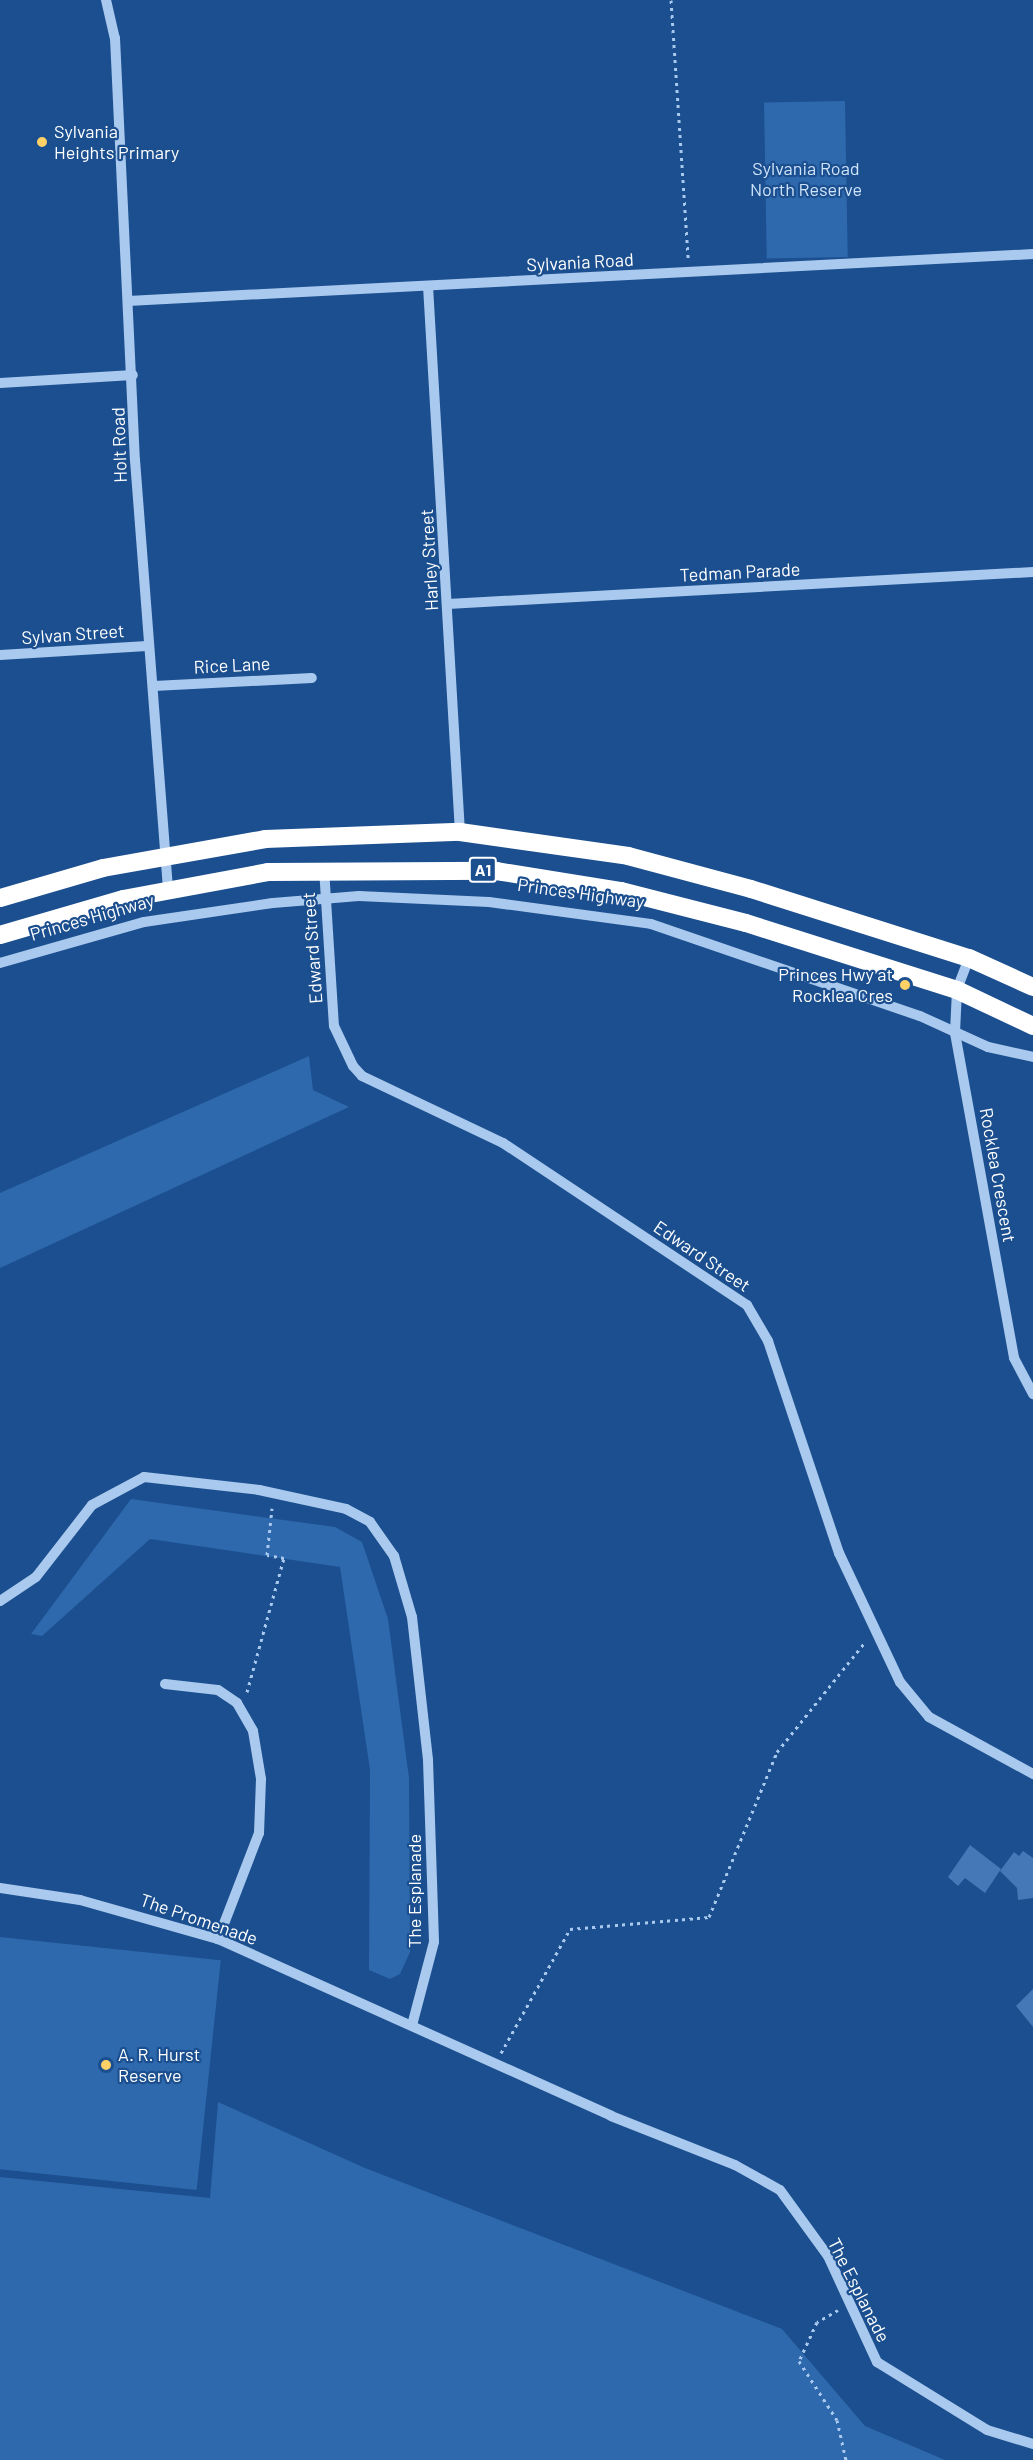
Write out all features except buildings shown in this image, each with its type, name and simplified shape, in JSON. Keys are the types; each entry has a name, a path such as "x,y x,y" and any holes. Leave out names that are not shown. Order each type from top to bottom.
{"highway":[{"name":"A1","path":"0,898 164,854 322,834 460,832 628,856 969,958 1033,987"},
{"name":"Princes Highway","path":"0,935 168,890 324,868 496,871 621,891 746,923 957,990 1033,1026"}],"street":[{"name":"Holt Road","path":"106,0 115,38 147,646 154,686 168,890"},
{"name":"Sylvania Road","path":"128,301 1033,254"},
{"name":"Harley Street","path":"428,286 460,832"},
{"path":"0,383 133,375"},
{"name":"Tedman Parade","path":"448,604 1033,572"},
{"name":"Sylvan Street","path":"0,655 147,646"},
{"name":"Rice Lane","path":"154,686 312,678"},
{"name":"Edward Street","path":"324,868 323,897 334,1026 345,1055 362,1076 503,1143 747,1305 768,1341 832,1532 900,1682 929,1717 1033,1774"},
{"name":"Princes Highway","path":"0,963 171,917 323,897 448,899 616,915 920,1016 955,1033 1033,1057"},
{"name":"Rocklea Crescent","path":"969,958 957,990 955,1033 1014,1358 1033,1394"},
{"name":"The Esplanade","path":"0,1601 36,1577 92,1505 126,1482 164,1477 273,1493 358,1514 382,1535 403,1582 428,1760 434,1942 412,2025 495,2063 735,2165 780,2190 828,2256 877,2362 987,2430 1033,2444"},
{"path":"165,1684 218,1690 237,1703 253,1731 262,1798 253,1851 218,1939"},
{"path":"237,1703 246,1694"},
{"name":"The Promenade","path":"0,1888 80,1900 218,1939 412,2025"}],"path":[{"path":"671,0 688,273"},
{"path":"246,1694 284,1558 267,1555 273,1493"},
{"path":"495,2063 570,1929 709,1917 777,1752 876,1631"},
{"path":"846,2460 837,2421 799,2361 818,2322 849,2303"}],"green space":[{"name":"Sylvania Road North Reserve","path":"845,101 848,257 767,258 764,102"},
{"path":"309,1056 313,1090 349,1107 0,1268 0,1193"},
{"path":"131,1499 335,1527 362,1542 388,1619 409,1778 410,1952 400,1974 390,1979 369,1970 370,1770 340,1567 150,1539 42,1636 31,1634"},
{"name":"A. R. Hurst Reserve","path":"0,1937 221,1960 197,2190 0,2169"},
{"path":"218,2102 365,2168 782,2329 865,2426 945,2460 0,2460 0,2177 210,2198"}],"place":[{"name":"Sylvania Heights Primary","path":"42,142"},
{"name":"Princes Hwy at Rocklea Cres","path":"905,985"},
{"name":"A. R. Hurst Reserve","path":"106,2065"}]}
